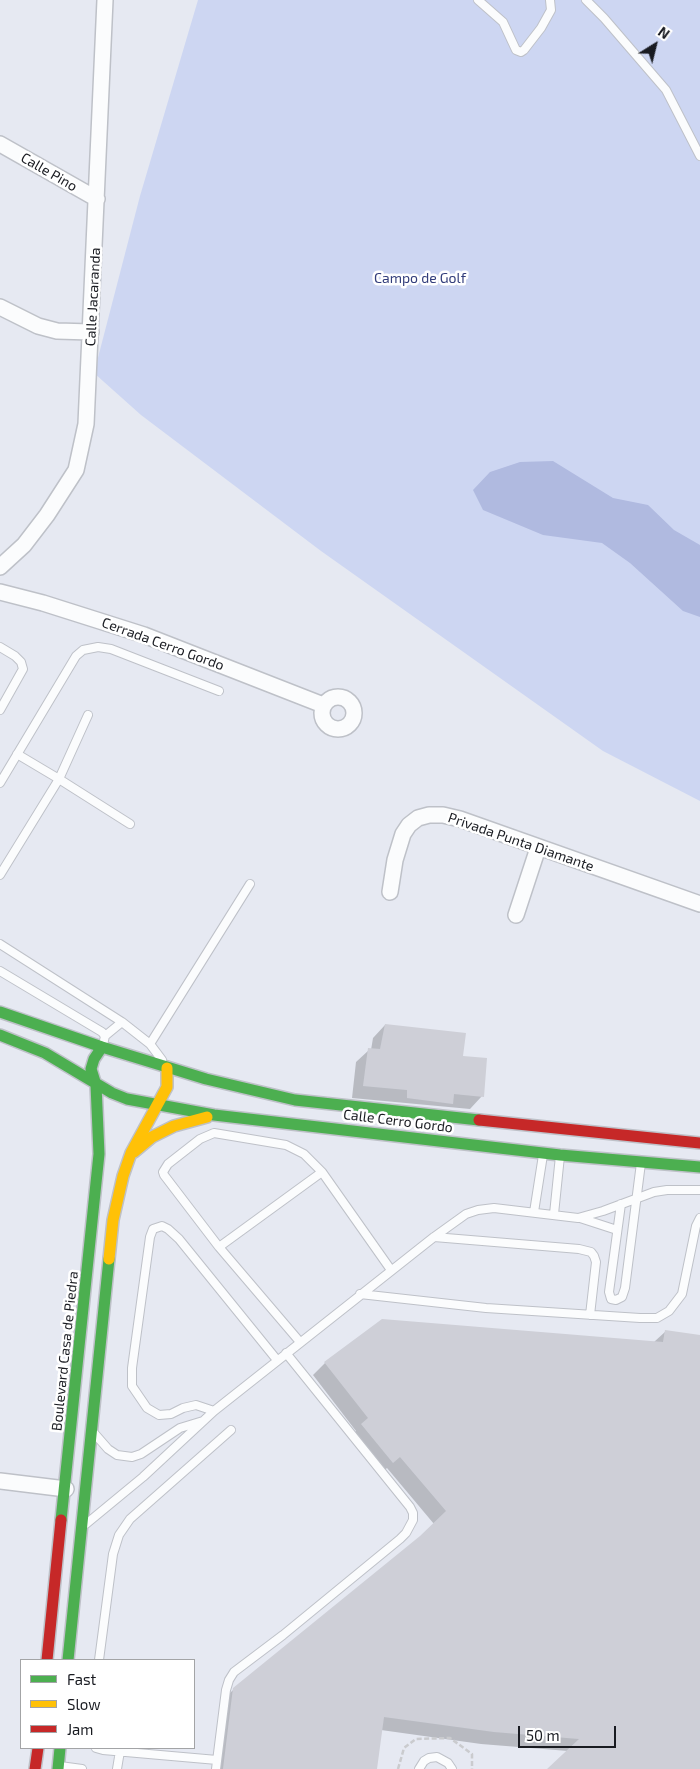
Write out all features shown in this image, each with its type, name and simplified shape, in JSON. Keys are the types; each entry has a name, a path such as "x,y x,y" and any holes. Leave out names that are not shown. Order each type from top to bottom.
{"main road":[{"name":"Calle Cerro Gordo","path":"0,1012 103,1042 167,1068 295,1100 700,1143"},
{"name":"Calle Cerro Gordo","path":"0,1035 45,1053 96,1085 127,1099 195,1112 560,1155 700,1167"},
{"name":"Boulevard Casa de Piedra","path":"47,1659 99,1154 96,1085 92,1073 92,1064 103,1042"},
{"path":"68,1659 113,1220 122,1176 131,1153 167,1087 167,1068"},
{"path":"185,1084 192,1080 206,1079"},
{"path":"181,1097 182,1102 195,1112"},
{"path":"131,1153 152,1137 174,1126 214,1115"},
{"path":"35,1769 38,1749"},
{"path":"58,1767 60,1749"}],"street":[{"name":"Calle Jacaranda","path":"0,567 24,545 47,515 76,470 86,424 104,0"},
{"name":"Calle Pino","path":"0,144 97,199"},
{"path":"0,307 38,326 57,331 91,332"},
{"name":"Cerrada Cerro Gordo","path":"0,592 144,635 323,705"},
{"name":"Privada Punta Diamante","path":"390,892 394,860 403,834 409,825 418,818 429,815 443,815 700,904"},
{"path":"516,915 538,848"},
{"path":"0,1481 66,1488"}],"lane":[{"path":"478,0 503,22 516,50 521,52 541,28 551,10 550,0"},
{"path":"586,0 666,90 700,156"},
{"path":"0,647 15,656 21,662 23,669 0,710"},
{"path":"0,784 76,656 83,650 98,647 111,649 219,691"},
{"path":"0,875 59,779 88,715"},
{"path":"17,754 130,824"},
{"path":"150,1044 250,884"},
{"path":"0,944 122,1022 150,1044 167,1068"},
{"path":"0,971 95,1028 103,1042 122,1022"},
{"path":"300,1342 168,1182 163,1172 168,1164 200,1138 214,1134 286,1145 304,1154 322,1172 390,1270"},
{"path":"534,1212 543,1153"},
{"path":"554,1214 560,1155"},
{"path":"621,1204 609,1292 611,1299 616,1300 622,1298 625,1288 642,1163"},
{"path":"220,1246 322,1172"},
{"path":"578,1218 636,1198 667,1190 700,1190"},
{"path":"82,1528 143,1477 214,1411 390,1270 457,1219 478,1210 494,1208 578,1218 617,1230"},
{"path":"360,1294 486,1308 657,1318 669,1311 682,1294 696,1226 700,1218"},
{"path":"214,1411 196,1405 183,1408 171,1414 159,1415 148,1408 132,1386 132,1368 148,1246 153,1229 162,1226 179,1239 277,1360"},
{"path":"434,1236 579,1249 591,1252 596,1262 590,1315"},
{"path":"216,1769 226,1690 234,1672 283,1635 400,1539 406,1533 413,1520 414,1513 410,1507 286,1353"},
{"path":"92,1430 108,1449 117,1455 132,1457 141,1454 180,1428 203,1421"},
{"path":"99,1659 113,1554 119,1535 130,1520 231,1430"},
{"path":"104,1749 218,1760"},
{"path":"118,1769 120,1751"},
{"path":"419,1769 424,1761 436,1757 448,1763 452,1769"},
{"path":"58,1767 82,1769"}],"green space":[{"name":"Campo de Golf","path":"198,0 700,0 700,801 603,751 321,551 141,415 94,373 140,196"}],"shaded area":[{"path":"553,461 613,498 648,505 674,530 700,545 700,617 683,611 630,563 602,543 543,535 483,510 473,490 490,472 520,462"}],"building":[{"path":"385,1024 466,1033 463,1056 487,1058 484,1097 454,1094 453,1104 407,1098 407,1090 363,1086 368,1048 380,1049"},
{"path":"382,1319 663,1342 665,1330 700,1335 700,1769 547,1769 579,1739 494,1732 384,1717 377,1769 223,1769 233,1688 420,1536 446,1511 400,1457 393,1463 361,1424 368,1418 324,1362"}],"traffic: fast":[{"path":"0,1012 102,1047 206,1079 295,1100 479,1120"},
{"path":"0,1035 45,1053 112,1093 127,1099 214,1115 560,1155 700,1167"},
{"path":"61,1520 99,1154 96,1085 91,1069 94,1059 102,1047"},
{"path":"68,1659 109,1259"},
{"path":"58,1769 60,1749"}],"traffic: slow":[{"path":"109,1259 113,1220 123,1176 131,1153 167,1087 167,1068"},
{"path":"134,1152 152,1137 174,1126 207,1117"}],"traffic: jam":[{"path":"479,1120 700,1143"},
{"path":"47,1659 61,1520"},
{"path":"35,1769 38,1749"}]}
